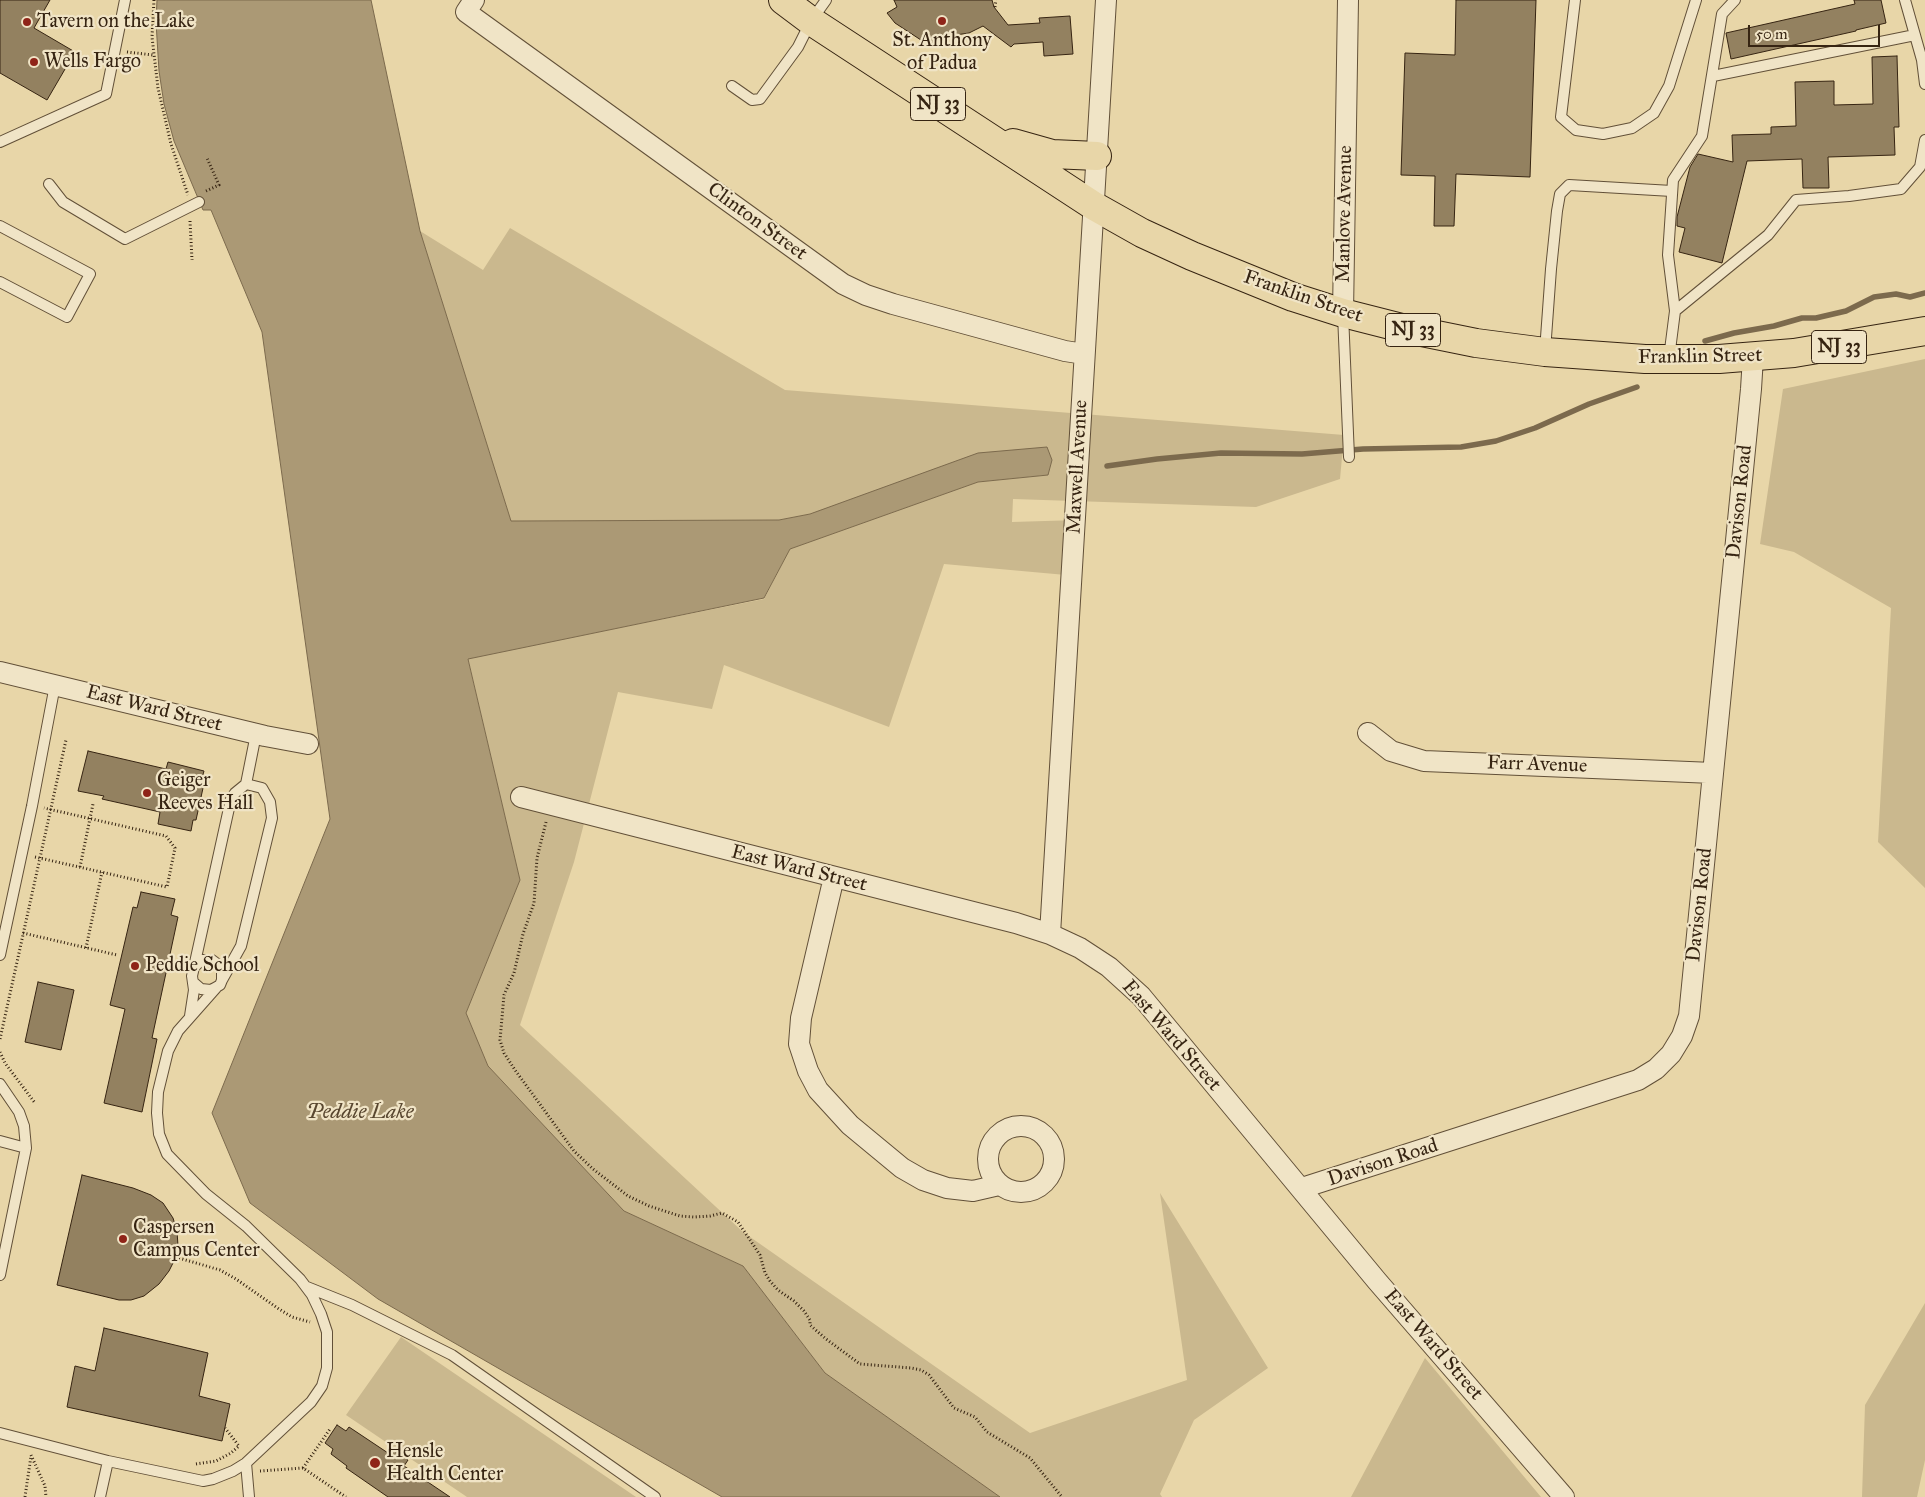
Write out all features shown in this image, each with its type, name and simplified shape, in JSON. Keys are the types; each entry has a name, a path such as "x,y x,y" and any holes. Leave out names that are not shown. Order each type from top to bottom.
{"main road":[{"name":"Franklin Street","path":"783,0 819,10 989,137 1094,206 1200,260 1293,297 1343,312 1402,328 1476,343 1545,352 1668,360 1753,357 1843,346 1925,331"},
{"path":"989,137 1052,154 1097,156"}],"street":[{"name":"Maxwell Avenue","path":"1050,934 1106,0"},
{"name":"Manlove Avenue","path":"1343,312 1348,0"},
{"name":"Clinton Street","path":"470,6 844,284 866,295 893,304 1065,351 1084,354"},
{"name":"Davison Road","path":"1302,1188 1622,1087 1656,1069 1675,1048 1682,1036 1689,1016 1753,357"},
{"name":"East Ward Street","path":"0,672 256,734 308,744"},
{"name":"Farr Avenue","path":"1368,733 1391,751 1424,760 1713,773"},
{"name":"East Ward Street","path":"521,797 1016,923 1050,934 1080,948 1109,967 1142,996 1377,1281 1564,1497"},
{"path":"834,877 801,1018 799,1044 808,1071 818,1090 850,1125 902,1168 923,1180 947,1188 973,1191 999,1185"}],"lane":[{"path":"0,142 106,94 124,0"},
{"path":"1575,0 1562,118 1576,130 1603,134 1632,128 1654,113 1669,86 1696,0"},
{"path":"1668,360 1674,311 1668,255 1673,180 1702,136 1722,14 1734,0"},
{"path":"1905,0 1922,60 1925,84"},
{"path":"732,86 752,100 760,98 798,47 819,10"},
{"path":"1713,76 1915,35"},
{"path":"1674,311 1768,235 1796,200 1849,196 1901,189 1920,167 1925,140"},
{"path":"49,184 63,202 126,239 193,203"},
{"path":"1545,352 1556,211 1560,194 1569,185 1672,191"},
{"path":"0,226 90,274 67,317 0,282"},
{"name":"Manlove Avenue","path":"1343,312 1349,457"},
{"path":"0,955 32,806 55,685"},
{"path":"190,1016 194,990 192,971 231,800 235,793 246,784 256,734"},
{"path":"0,1433 108,1461 203,1481 233,1471 246,1464 311,1402 322,1386 327,1368 328,1349 325,1327 312,1295 246,1226 206,1194 167,1154 159,1134 158,1092 168,1051 178,1031 219,984 241,946 272,818 270,802 262,788 246,784"},
{"path":"193,982 204,990 219,984 223,975 220,966 212,960 202,960 194,966"},
{"path":"0,1084 20,1112 24,1126 26,1148 0,1275"},
{"path":"0,1141 26,1148"},
{"path":"306,1287 352,1305 452,1355 655,1497"},
{"path":"100,1497 108,1461"},
{"path":"246,1464 249,1497"}],"path":[{"path":"154,0 152,38 158,88 171,144 193,203 192,260"},
{"path":"994,7 996,0"},
{"path":"193,203 219,185 207,158"},
{"path":"0,1039 66,740"},
{"path":"80,867 93,804"},
{"path":"549,805 537,858 534,903 523,934 514,973 504,994 500,1040 504,1053 515,1070 574,1151 593,1169 628,1196 649,1206 680,1216 710,1216 722,1213 738,1222 760,1255 770,1281 778,1290 794,1301 810,1320 810,1325 826,1339 860,1364 922,1370 929,1375 954,1408 975,1417 987,1432 1030,1458 1062,1497"},
{"path":"22,853 167,887 176,848 166,836 32,806"},
{"path":"86,948 102,872"},
{"path":"23,933 117,955"},
{"path":"0,1052 5,1063 35,1103"},
{"path":"179,1258 220,1270 292,1316 325,1327"},
{"path":"188,1462 198,1465 216,1461 231,1454 239,1446 225,1428"},
{"path":"303,1468 330,1429"},
{"path":"25,1497 31,1454 44,1486 46,1497"},
{"path":"260,1472 303,1468 346,1497"}],"shaded area":[{"path":"510,228 785,390 1344,435 1340,479 1256,507 1013,499 1012,522 1078,520 1077,576 944,564 889,727 724,665 712,709 618,692 574,862 520,1025 743,1232 1030,1433 1187,1380 1160,1193 1268,1368 1194,1420 1160,1494 1162,1497 1000,1497 825,1373 743,1266 624,1211 488,1066 466,1013 520,880 468,658 764,599 790,549 978,482 1047,475 1052,460 779,520 511,521 420,231 483,270"},
{"path":"1925,359 1925,888 1878,842 1891,608 1794,552 1760,544 1783,389"},
{"path":"1925,1303 1925,1460 1917,1497 1862,1497 1865,1405"},
{"path":"401,1337 636,1497 467,1497 346,1415"},
{"path":"1425,1358 1541,1497 1351,1497"}],"water":[{"name":"Peddie Lake","path":"157,0 371,0 420,231 511,521 779,520 810,514 978,453 1047,447 1052,460 1048,475 978,482 790,549 764,598 468,659 520,880 466,1013 488,1066 624,1211 743,1266 825,1373 1000,1497 722,1497 378,1299 250,1203 212,1113 330,819 262,332 211,210 203,210 174,141 164,104 159,71 156,22"}],"building":[{"name":"Wells Fargo","path":"0,0 50,0 34,28 75,52 47,100 0,73"},
{"name":"St. Anthony of Padua","path":"894,0 992,0 994,7 1008,25 1040,23 1039,18 1070,16 1073,54 1044,56 1043,42 1014,44 1011,47 983,26 969,33 942,37 941,45 924,42 895,23 887,13 897,7"},
{"path":"1456,0 1536,0 1530,177 1456,174 1454,226 1434,226 1435,176 1401,175 1405,53 1455,55"},
{"path":"1854,0 1881,0 1886,23 1731,59 1726,33 1855,4"},
{"path":"1897,56 1899,127 1894,127 1895,155 1828,157 1829,188 1803,188 1802,159 1747,161 1722,263 1679,252 1685,228 1677,226 1677,217 1690,167 1698,154 1733,162 1732,135 1771,134 1771,127 1796,126 1795,82 1834,81 1834,105 1873,104 1872,57"},
{"name":"Geiger Reeves Hall","path":"88,751 166,769 168,762 204,771 202,778 205,779 196,820 193,820 191,831 158,824 160,812 102,799 104,796 78,791"},
{"path":"141,892 175,899 171,915 178,917 152,1038 157,1039 142,1112 104,1103 125,1009 110,1005 133,907 137,908"},
{"path":"38,982 74,990 61,1050 25,1042"},
{"name":"Caspersen Campus Center","path":"82,1175 133,1188 151,1195 163,1203 173,1218 177,1231 178,1246 176,1257 169,1271 159,1284 144,1296 131,1300 119,1300 57,1285"},
{"path":"104,1328 208,1353 199,1396 230,1404 222,1441 67,1407 75,1366 95,1371"},
{"name":"Hensle Health Center","path":"337,1425 346,1431 349,1427 388,1453 391,1449 408,1460 404,1466 450,1497 388,1497 346,1468 347,1466 331,1454 333,1449 325,1443"}],"waterway":[{"path":"1705,341 1802,318 1816,318 1846,311 1874,297 1896,294 1910,297 1925,293"},
{"path":"1107,466 1221,453 1302,454 1363,449 1461,447 1496,441 1535,428 1589,404 1637,387"}],"place":[{"name":"St. Anthony of Padua","path":"942,21"},
{"name":"Tavern on the Lake","path":"27,22"},
{"name":"Wells Fargo","path":"34,62"},
{"name":"Geiger Reeves Hall","path":"147,793"},
{"name":"Peddie School","path":"135,966"},
{"name":"Caspersen Campus Center","path":"123,1239"},
{"name":"Hensle Health Center","path":"375,1463"}]}
